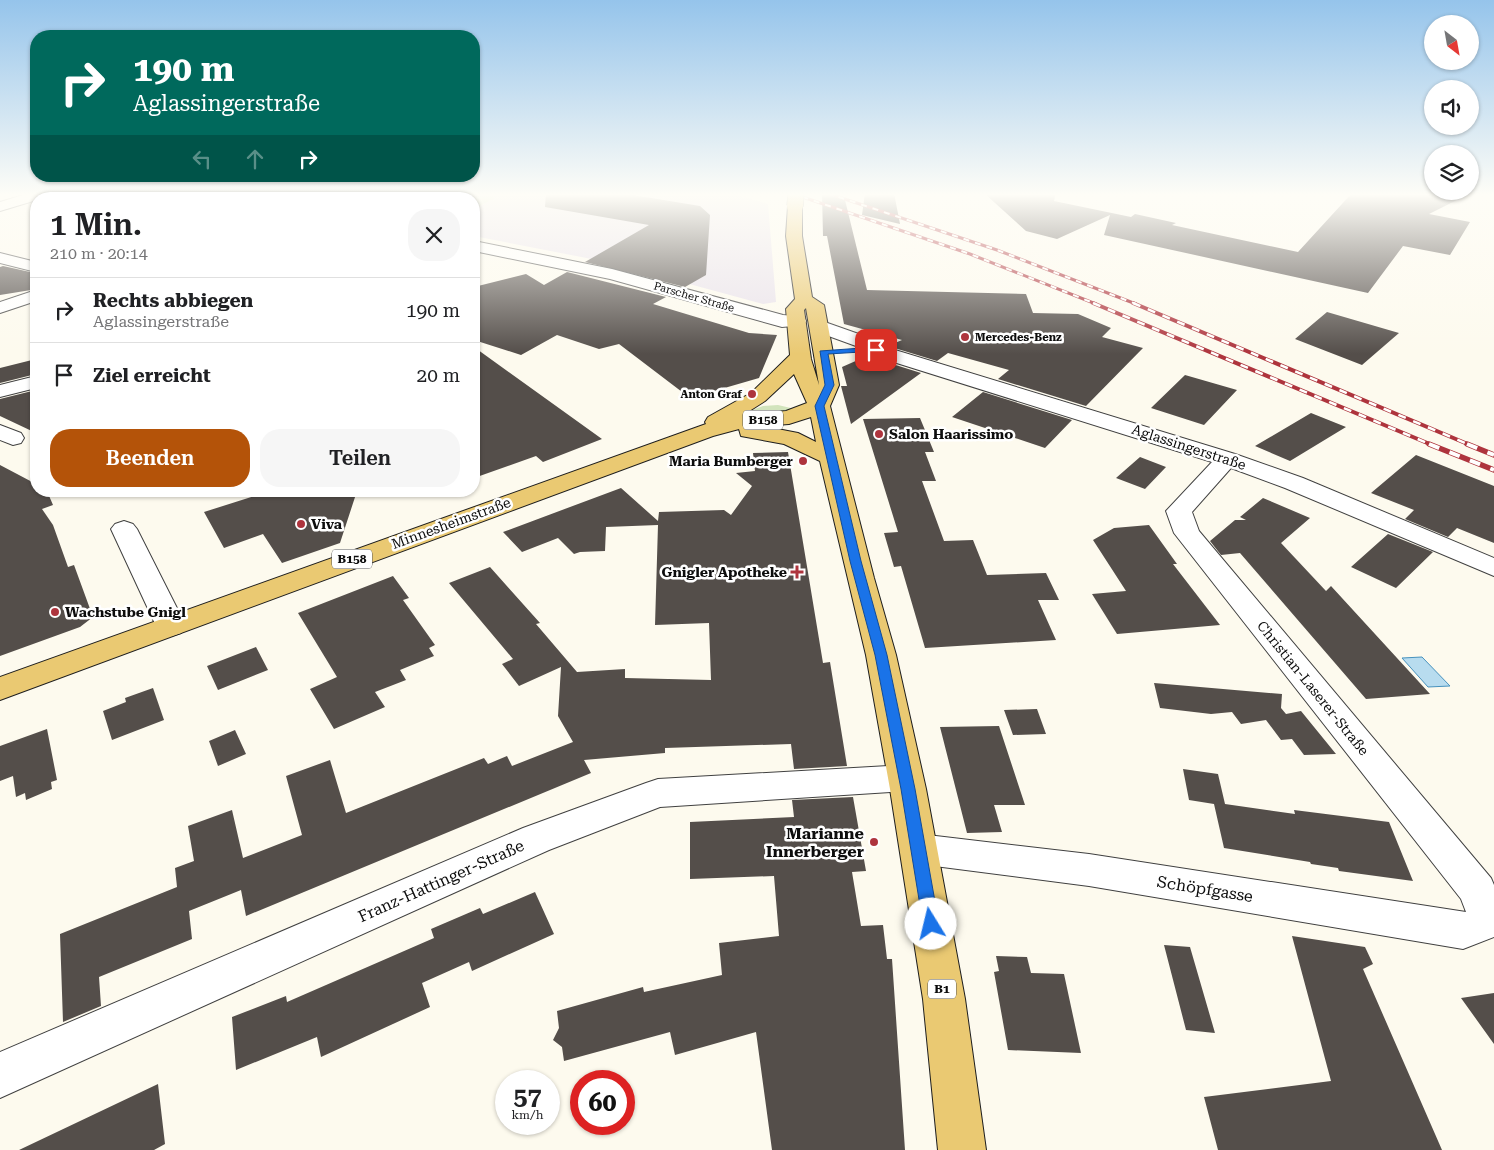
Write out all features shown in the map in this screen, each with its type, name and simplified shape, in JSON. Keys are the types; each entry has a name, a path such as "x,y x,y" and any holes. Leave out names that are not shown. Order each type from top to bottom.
{"main road":[{"name":"B1","path":"796,247 804,300"},
{"name":"B1","path":"804,300 795,309 799,358 807,385 819,406 830,457 881,655 906,778 944,999 962,1150"},
{"name":"B1","path":"804,300 815,305 829,385 819,406"},
{"name":"Minnesheimstraße","path":"705,431 730,412 758,397 799,358"},
{"name":"Minnesheimstraße","path":"758,397 792,398 819,406"},
{"name":"Minnesheimstraße","path":"0,689 705,431 742,422 789,417 819,406"},
{"name":"Minnesheimstraße","path":"705,431 751,431 783,436 830,457"}],"street":[{"name":"Parscher Straße","path":"480,247 612,274 782,321 797,321"},
{"path":"483,264 518,254"},
{"path":"0,258 30,266"},
{"path":"0,308 30,297"},
{"name":"Aglassingerstraße","path":"819,326 863,342 876,350 1227,459 1294,482 1494,568"},
{"name":"Aglassingerstraße","path":"823,352 876,350"},
{"path":"0,392 30,384"},
{"name":"Christian-Laserer-Straße","path":"1227,459 1179,511 1187,533 1477,890 1488,921"},
{"path":"124,529 171,626"},
{"name":"Franz-Hattinger-Straße","path":"0,1075 536,839 658,793 906,778"},
{"name":"Schöpfgasse","path":"918,849 1089,870 1464,932 1488,921"}],"shaded area":[{"path":"529,247 771,247 776,302 763,304 612,263"}],"green space":[{"path":"778,405 795,409 792,411 736,416 763,406"}],"water":[{"path":"1422,657 1450,686 1428,687 1402,658"}],"building":[{"path":"612,247 708,247 706,275 685,287 585,262"},
{"path":"829,247 856,247 867,290 1026,294 1033,313 1078,314 1111,328 1102,337 1143,348 1086,406 998,379 1009,370 948,353 937,361 888,346 902,340 844,324"},
{"path":"1157,247 1273,247 1298,252 1303,247 1403,247 1368,293"},
{"path":"1406,247 1455,247 1450,255"},
{"path":"0,267 30,272 30,290 0,295"},
{"path":"567,272 666,297 653,304 749,333 777,335 759,378 690,398 619,344 599,349 557,335 521,355 480,342 480,286 526,274 544,285"},
{"path":"1327,312 1399,333 1362,365 1295,339"},
{"path":"480,351 602,439 543,462 536,456 480,476"},
{"path":"867,356 921,373 851,424 841,386 847,386 842,367"},
{"path":"30,360 30,376 0,383 0,368"},
{"path":"1185,375 1237,390 1204,425 1151,408"},
{"path":"30,392 30,430 0,416 0,399"},
{"path":"983,392 1072,420 1045,448 952,417"},
{"path":"1311,413 1346,427 1290,461 1255,446"},
{"path":"920,418 934,452 925,452 936,481 922,481 944,541 973,540 987,575 1046,573 1059,600 1038,600 1056,640 925,648 901,566 894,567 884,533 898,532 863,419"},
{"path":"788,452 823,663 830,662 847,766 794,769 791,744 665,748 665,753 584,760 591,773 246,916 241,890 189,911 192,939 99,977 101,1006 63,1022 60,934 177,887 175,868 194,861 188,826 232,810 243,858 302,835 286,776 330,760 346,813 484,758 488,764 507,756 512,766 573,742 558,716 561,667 519,686 502,664 513,659 449,583 490,567 540,623 536,624 577,672 625,669 625,678 711,680 709,623 655,625 658,525 606,527 605,551 574,554 558,538 522,552 503,532 621,488 658,521 659,512 724,510 731,515 752,486 736,473 755,471 753,453"},
{"path":"1416,455 1494,486 1494,543 1457,528 1448,537 1405,519 1414,510 1371,493"},
{"path":"1140,457 1166,467 1145,489 1116,478"},
{"path":"0,465 30,481 30,497 50,497 53,505 42,509 53,525 68,567 74,565 93,617 80,627 0,656"},
{"path":"251,497 355,497 340,543 282,563 263,534 224,548 204,512"},
{"path":"1263,498 1310,518 1281,543 1326,591 1331,586 1430,694 1366,699 1240,553 1221,555 1210,541 1235,520 1246,520 1240,517"},
{"path":"1149,525 1177,564 1173,564 1220,625 1117,634 1092,594 1126,591 1093,540 1114,528"},
{"path":"1388,534 1433,552 1396,588 1351,567"},
{"path":"393,576 409,598 403,600 435,645 429,648 434,656 400,670 406,680 375,692 385,707 334,729 310,689 337,677 298,613"},
{"path":"256,647 268,670 218,690 207,666"},
{"path":"1154,683 1282,694 1281,708 1286,714 1301,711 1336,754 1304,755 1292,739 1281,740 1266,720 1241,724 1232,712 1211,714 1160,708"},
{"path":"153,688 164,720 112,740 103,711 126,702 125,698"},
{"path":"1037,709 1046,734 1013,735 1004,710"},
{"path":"999,726 1025,805 994,805 1002,832 967,833 940,727"},
{"path":"47,729 57,780 51,782 52,789 26,800 25,793 16,797 13,776 0,781 0,746"},
{"path":"235,730 246,754 218,766 209,741"},
{"path":"1183,769 1218,774 1225,804 1295,814 1294,810 1389,822 1413,881 1339,871 1338,868 1311,864 1310,862 1224,848 1214,804 1189,800"},
{"path":"853,797 866,871 852,872 861,926 883,925 887,959 892,959 905,1150 772,1150 756,1032 675,1055 670,1032 564,1061 562,1047 553,1040 559,1028 557,1011 643,987 644,992 722,975 719,943 779,936 774,876 690,879 690,822 794,817 792,800"},
{"path":"535,892 554,934 472,971 469,962 422,983 430,1007 321,1057 317,1037 236,1070 232,1017 286,996 287,1002 434,938 431,929 480,908 483,914"},
{"path":"1292,936 1365,947 1373,964 1363,969 1442,1150 1218,1150 1204,1097 1331,1081"},
{"path":"1164,945 1190,947 1215,1033 1186,1030"},
{"path":"996,956 1027,957 1031,973 1064,974 1081,1053 1008,1050 994,972 999,971"},
{"path":"1494,993 1494,1044 1461,998"},
{"path":"158,1084 165,1144 154,1150 19,1150"}],"railway":[{"path":"948,247 1096,304"},
{"path":"987,247 1136,304"},
{"path":"1093,303 1432,445"},
{"path":"1133,303 1470,445"},
{"path":"1429,444 1494,470"},
{"path":"1467,444 1494,455"}],"place":[{"name":"Mercedes-Benz","path":"965,337"},
{"name":"Anton Graf","path":"752,394"},
{"name":"Salon Haarissimo","path":"879,434"},
{"name":"Maria Bumberger","path":"803,461"},
{"name":"Viva","path":"301,524"},
{"name":"Gnigler Apotheke","path":"797,572"},
{"name":"Wachstube Gnigl","path":"55,612"},
{"name":"Marianne Innerberger","path":"874,842"}],"route":[{"path":"876,350 823,352 829,385 819,406 826,430 830,457 881,655 908,789 931,924"}]}
